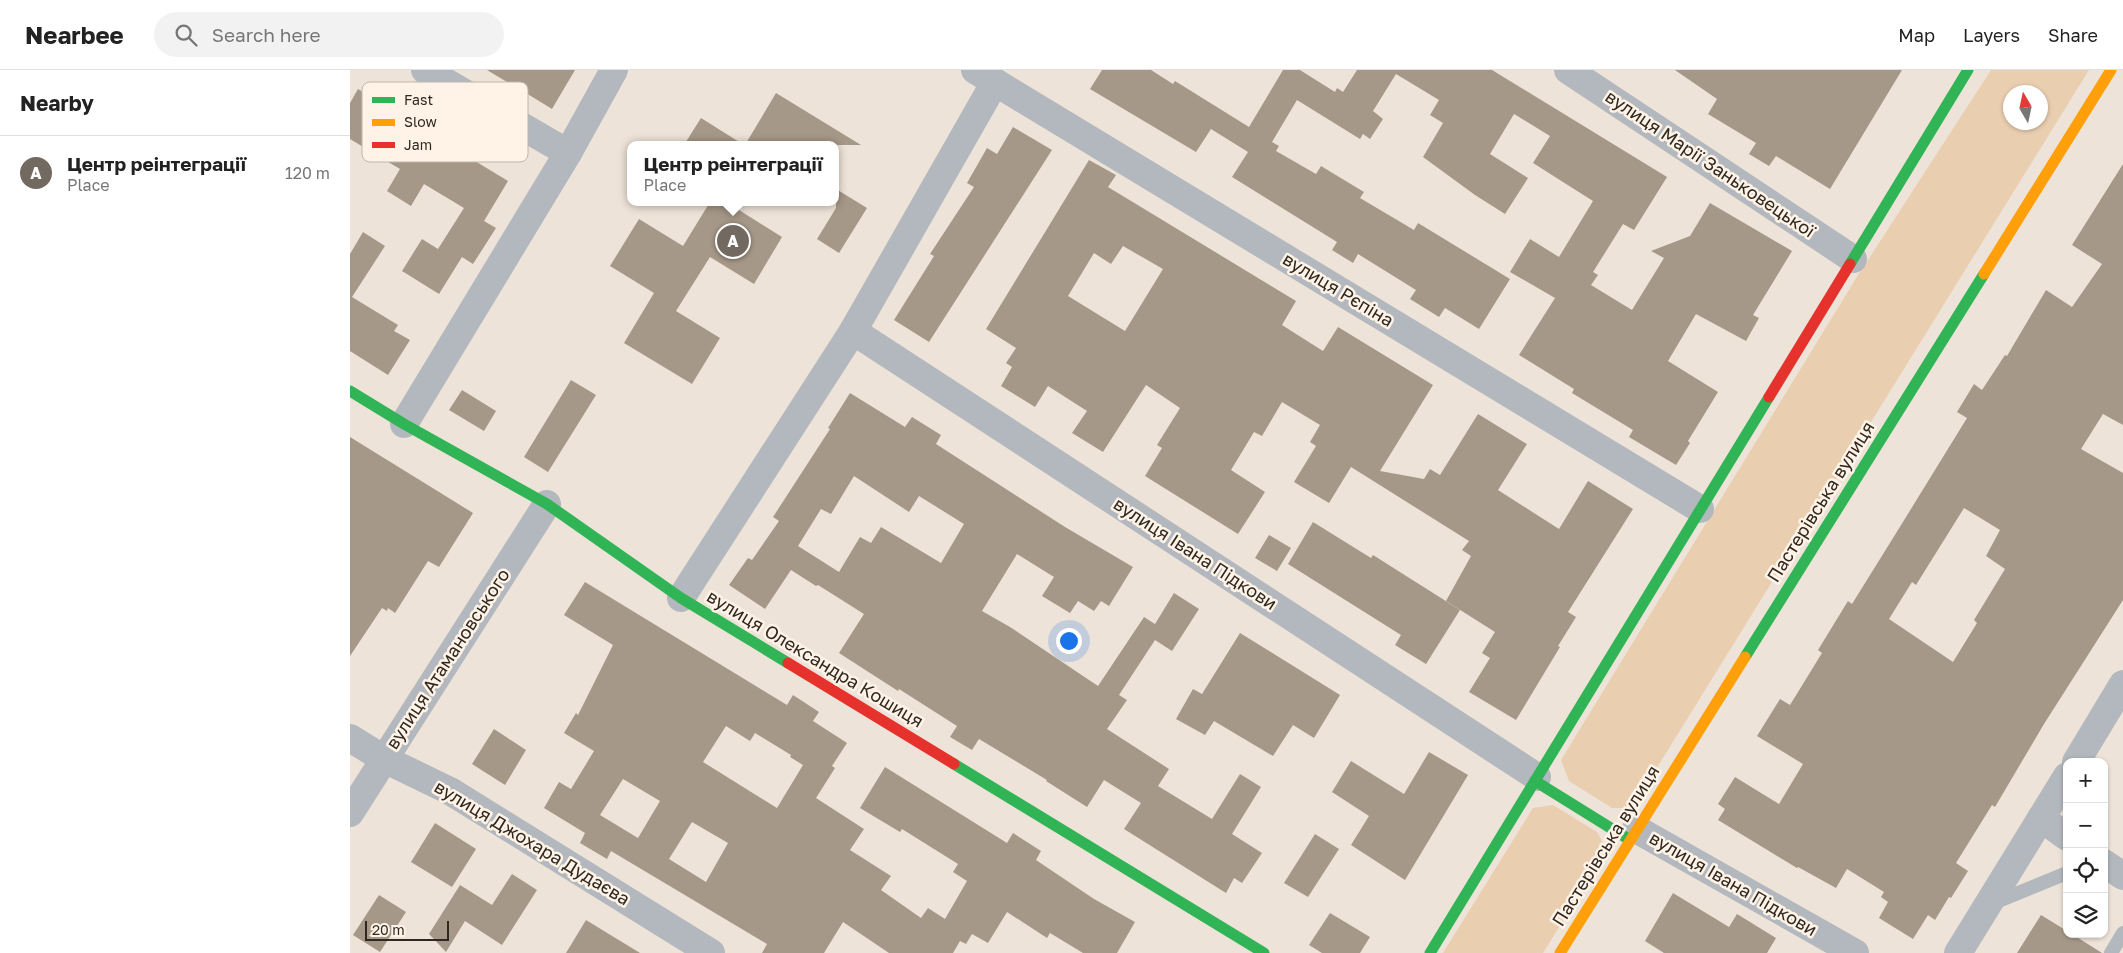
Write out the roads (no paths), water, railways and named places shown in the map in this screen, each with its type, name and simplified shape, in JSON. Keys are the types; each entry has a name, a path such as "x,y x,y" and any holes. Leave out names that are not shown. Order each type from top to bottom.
{"main road":[{"path":"1430,953 1968,70"},
{"name":"Пастерівська вулиця","path":"1560,953 2111,70"},
{"name":"вулиця Олександра Кошиця","path":"350,391 404,424 547,504 681,598 1264,953"},
{"path":"1536,779 1633,835"}],"street":[{"path":"425,70 446,82"},
{"path":"404,424 568,153 614,70"},
{"name":"вулиця Марії Заньковецької","path":"1568,70 1853,259"},
{"path":"681,598 853,331 985,76"},
{"name":"вулиця Рєпіна","path":"985,76 1700,509"},
{"path":"528,130 568,153"},
{"name":"вулиця Івана Підкови","path":"853,331 1536,779"},
{"name":"вулиця Атамановського","path":"350,813 547,504"},
{"path":"2078,758 2123,684"},
{"name":"вулиця Джохара Дудаєва","path":"350,738 384,759 450,791 711,953"},
{"path":"1958,953 2063,782"},
{"path":"2041,818 2063,833"},
{"name":"вулиця Івана Підкови","path":"1633,835 1855,953"},
{"path":"2108,866 2123,876"}],"lane":[{"path":"1987,906 2063,875"},
{"path":"2111,953 2123,933"}],"place":[{"name":"Центр реінтеграції","path":"733,241"}]}
